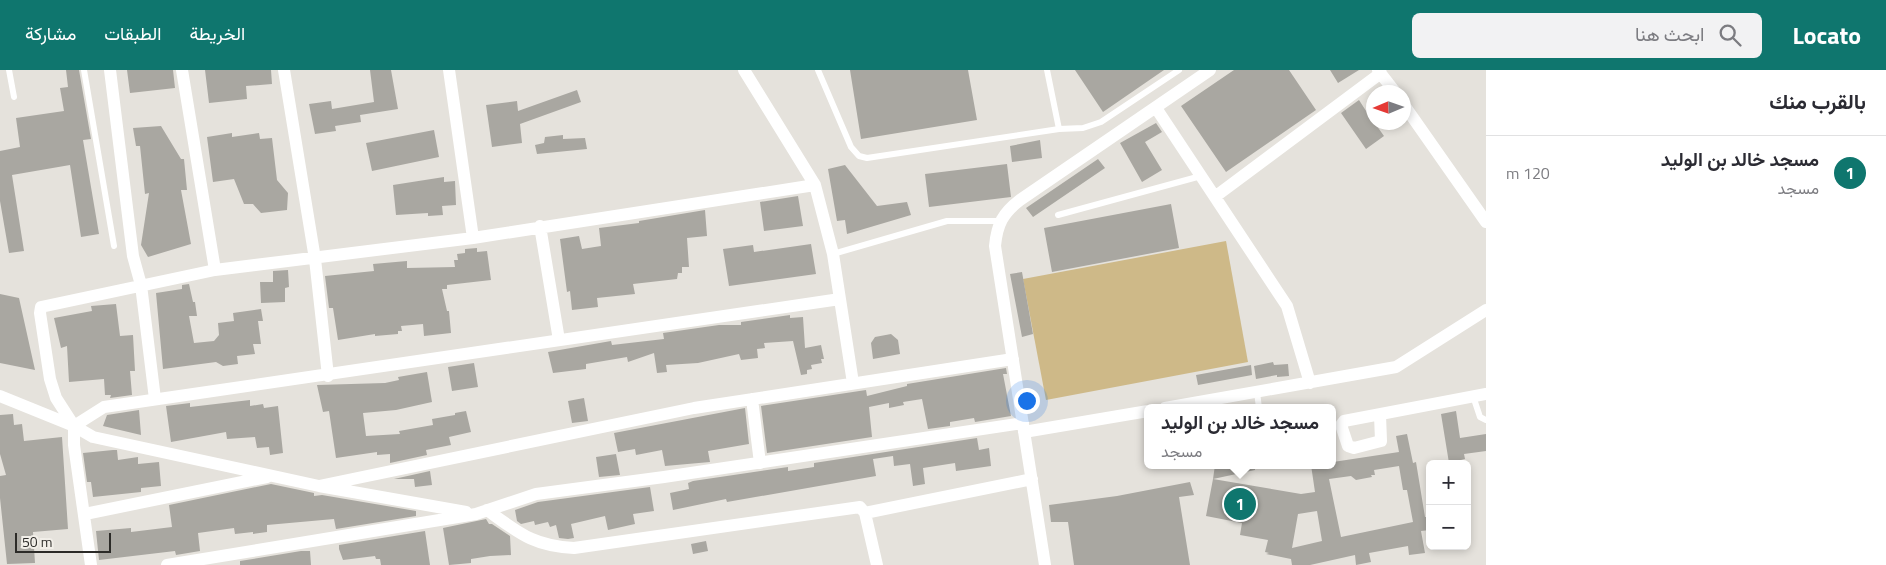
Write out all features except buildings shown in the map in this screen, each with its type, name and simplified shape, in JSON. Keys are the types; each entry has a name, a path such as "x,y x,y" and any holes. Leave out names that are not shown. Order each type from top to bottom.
{"street":[{"path":"110,70 133,256 142,286 155,399"},
{"path":"182,70 215,270"},
{"path":"284,70 315,259 328,376"},
{"path":"449,70 474,238"},
{"path":"744,70 815,185 834,254 853,384"},
{"path":"1045,565 995,246 1000,221 1006,211 1020,200 1210,70"},
{"path":"1216,196 1380,72 1389,85"},
{"path":"1156,108 1287,306 1310,383"},
{"path":"1411,115 1486,222"},
{"path":"91,565 86,514 74,445 74,426 56,398 50,379 40,313 41,306 215,270 474,238 540,226 815,185"},
{"path":"540,226 559,340"},
{"path":"74,426 104,407 328,376 840,299"},
{"path":"1188,404 1396,367 1486,310"},
{"path":"318,486 694,408 1013,359"},
{"path":"1380,415 1480,395"},
{"path":"0,396 74,426 93,437 318,486 481,512 528,539 558,547 574,548 860,507 865,513 877,565"},
{"path":"752,399 760,463"},
{"path":"167,565 481,512 536,494 1144,412"},
{"path":"86,514 272,476"},
{"path":"865,513 1032,479"}],"lane":[{"path":"9,70 14,97"},
{"path":"84,70 114,246"},
{"path":"818,70 850,147 858,156 867,158 1059,128 1083,128 1101,122 1179,70"},
{"path":"1046,70 1059,128"},
{"path":"1058,215 1202,176"},
{"path":"834,254 947,221 1000,221"},
{"path":"1257,392 1259,404"},
{"path":"1480,395 1480,417 1486,420"}],"shaded area":[{"path":"1226,241 1248,362 1046,400 1023,279"}],"place":[{"name":"مسجد خالد بن الوليد","path":"1240,504"}]}
